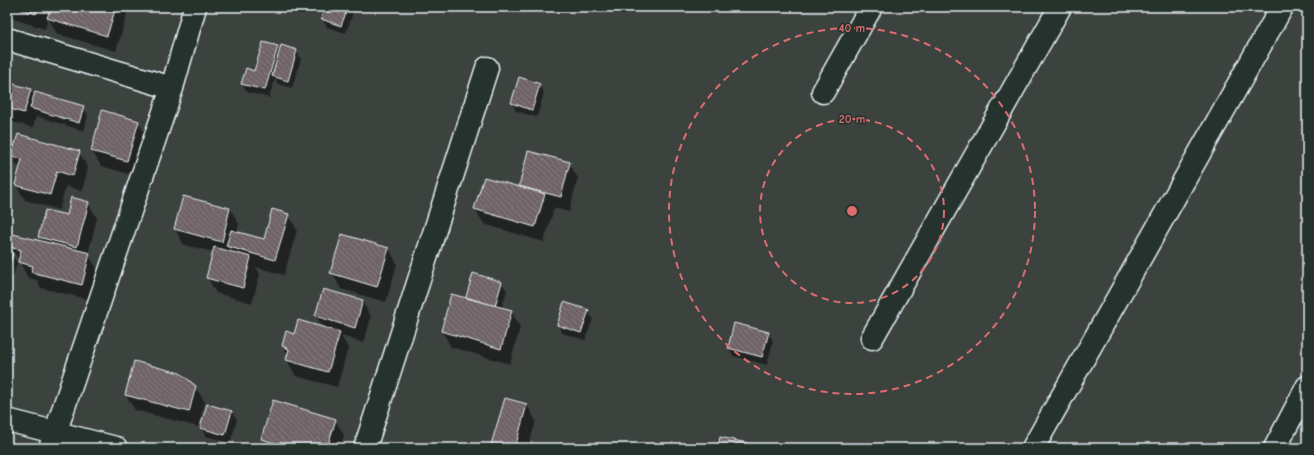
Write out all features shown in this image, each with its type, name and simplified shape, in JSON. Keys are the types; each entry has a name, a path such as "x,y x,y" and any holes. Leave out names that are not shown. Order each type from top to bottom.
{"street":[{"path":"53,440 172,88 196,7"},
{"path":"824,92 871,7"},
{"path":"872,338 1060,7"},
{"path":"1033,448 1282,7"},
{"path":"7,39 172,88"},
{"path":"365,448 487,68"},
{"path":"1275,448 1307,387"},
{"path":"7,420 53,440 116,448"}],"building":[{"path":"13,7 38,7 36,14"},
{"path":"51,7 116,7 107,36 47,18"},
{"path":"325,7 348,7 341,26 321,19"},
{"path":"263,42 278,46 265,90 241,84 246,68 254,71"},
{"path":"281,45 297,50 288,81 272,76"},
{"path":"519,77 540,84 532,110 511,103"},
{"path":"7,82 31,89 24,113 7,108"},
{"path":"35,92 84,106 79,123 30,108"},
{"path":"102,110 139,121 127,161 91,151"},
{"path":"18,134 80,151 73,176 57,171 50,195 15,185 22,159 11,157"},
{"path":"528,151 570,162 561,197 519,186"},
{"path":"484,177 545,194 535,227 474,209"},
{"path":"183,196 230,208 222,242 174,229"},
{"path":"71,197 89,202 77,247 38,237 45,210 67,215"},
{"path":"272,209 289,214 275,260 226,246 231,230 264,239"},
{"path":"13,234 90,253 82,285 31,272 33,266 18,262 21,250 9,247"},
{"path":"342,234 389,248 377,287 330,273"},
{"path":"214,247 251,257 243,288 206,278"},
{"path":"7,252 13,254 8,269 7,269"},
{"path":"473,273 502,282 495,306 466,297"},
{"path":"323,289 363,300 355,328 315,316"},
{"path":"451,294 512,310 501,349 441,331"},
{"path":"564,302 589,310 581,333 557,325"},
{"path":"298,320 340,332 328,372 286,360 289,349 282,346 286,331 294,334"},
{"path":"734,323 769,332 762,357 728,348"},
{"path":"134,361 180,373 196,386 189,412 125,395"},
{"path":"505,398 527,404 515,448 490,448"},
{"path":"273,400 336,419 327,448 291,448 261,439"},
{"path":"207,404 232,411 225,435 200,428"},
{"path":"720,437 747,443 746,448 718,448"}]}
